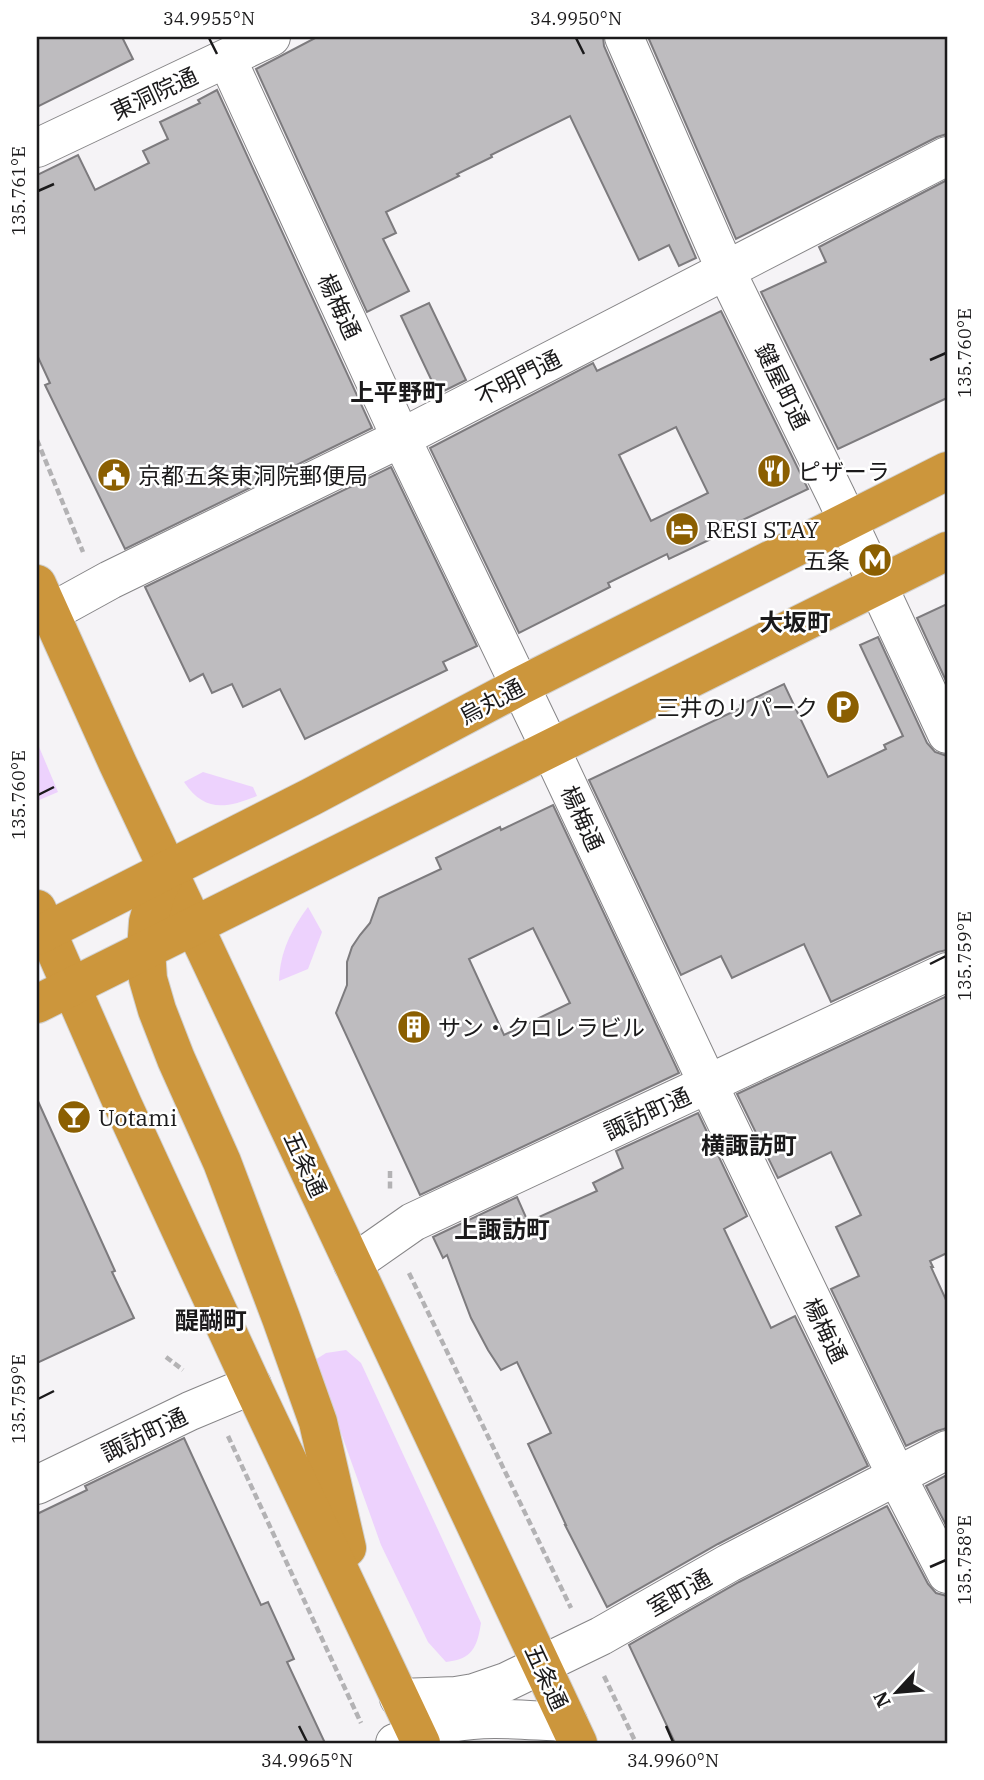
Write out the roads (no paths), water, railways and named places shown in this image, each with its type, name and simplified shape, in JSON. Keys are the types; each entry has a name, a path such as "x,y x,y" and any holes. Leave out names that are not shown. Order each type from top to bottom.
{"highway":[{"name":"烏丸通","path":"40,926 169,869 520,686 947,471"},
{"path":"37,1004 947,551"},
{"name":"五条通","path":"43,598 118,764 573,1733"},
{"path":"169,869 157,890 148,922 148,979 176,1059 227,1175 318,1422 363,1618"},
{"path":"40,926 71,987 252,1385 363,1618 399,1698 411,1740"}],"street":[{"name":"東洞院通","path":"37,148 271,37"},
{"name":"鍵屋町通","path":"624,37 726,271 947,734"},
{"name":"楊梅通","path":"227,59 401,438 551,748 708,1084 896,1475 947,1574"},
{"name":"不明門通","path":"43,598 99,586 401,438 947,156"},
{"name":"諏訪町通","path":"353,1264 413,1222 947,972"},
{"name":"諏訪町通","path":"37,1485 190,1411 252,1385"},
{"name":"室町通","path":"399,1698 456,1696 506,1682 588,1643 729,1563 947,1450"},
{"path":"411,1740 453,1723 481,1720 573,1733"}],"place":[{"name":"ピザーラ","path":"774,471"},
{"name":"京都五条東洞院郵便局","path":"114,475"},
{"name":"RESI STAY","path":"682,529"},
{"name":"五条","path":"875,560"},
{"name":"三井のリパーク","path":"843,707"},
{"name":"サン・クロレラビル","path":"414,1027"},
{"name":"Uotami","path":"74,1117"}],"district":[{"name":"上平野町","path":"398,392"},
{"name":"大坂町","path":"795,622"},
{"name":"横諏訪町","path":"749,1145"},
{"name":"上諏訪町","path":"502,1229"},
{"name":"醍醐町","path":"211,1320"}]}
